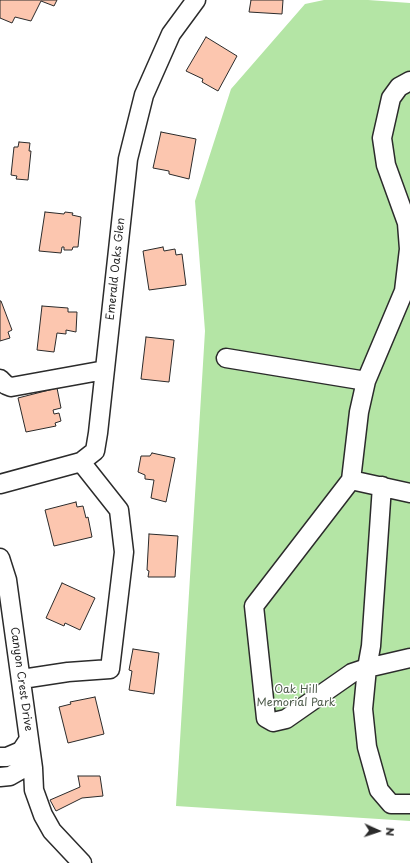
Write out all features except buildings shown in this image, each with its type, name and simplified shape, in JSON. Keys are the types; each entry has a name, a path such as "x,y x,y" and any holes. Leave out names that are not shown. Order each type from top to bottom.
{"street":[{"name":"Emerald Oaks Glen","path":"0,484 80,462 95,450 128,159 144,95 171,34 196,0"},
{"path":"410,81 399,87 391,98 382,138 386,165 407,223 409,249 404,291 366,381 358,412 351,480 254,606 266,718 274,722 286,719 352,673 410,658"},
{"path":"226,358 366,381"},
{"path":"0,379 6,385 11,387 105,370"},
{"path":"22,679 68,672 110,669 124,552 119,510 80,462"},
{"path":"351,480 410,493"},
{"path":"382,486 371,646 367,668 364,709 367,747 379,790 391,804 410,804"},
{"name":"Canyon Crest Drive","path":"0,558 7,580 22,679 33,768 34,790 43,815 52,831 82,863"},
{"path":"0,757 8,757 21,752 29,739"},
{"path":"0,777 10,776 24,768 33,768"}],"green space":[{"name":"Oak Hill Memorial Park","path":"324,0 368,0 410,3 410,821 176,806 205,331 195,201 231,89 305,4"}]}
